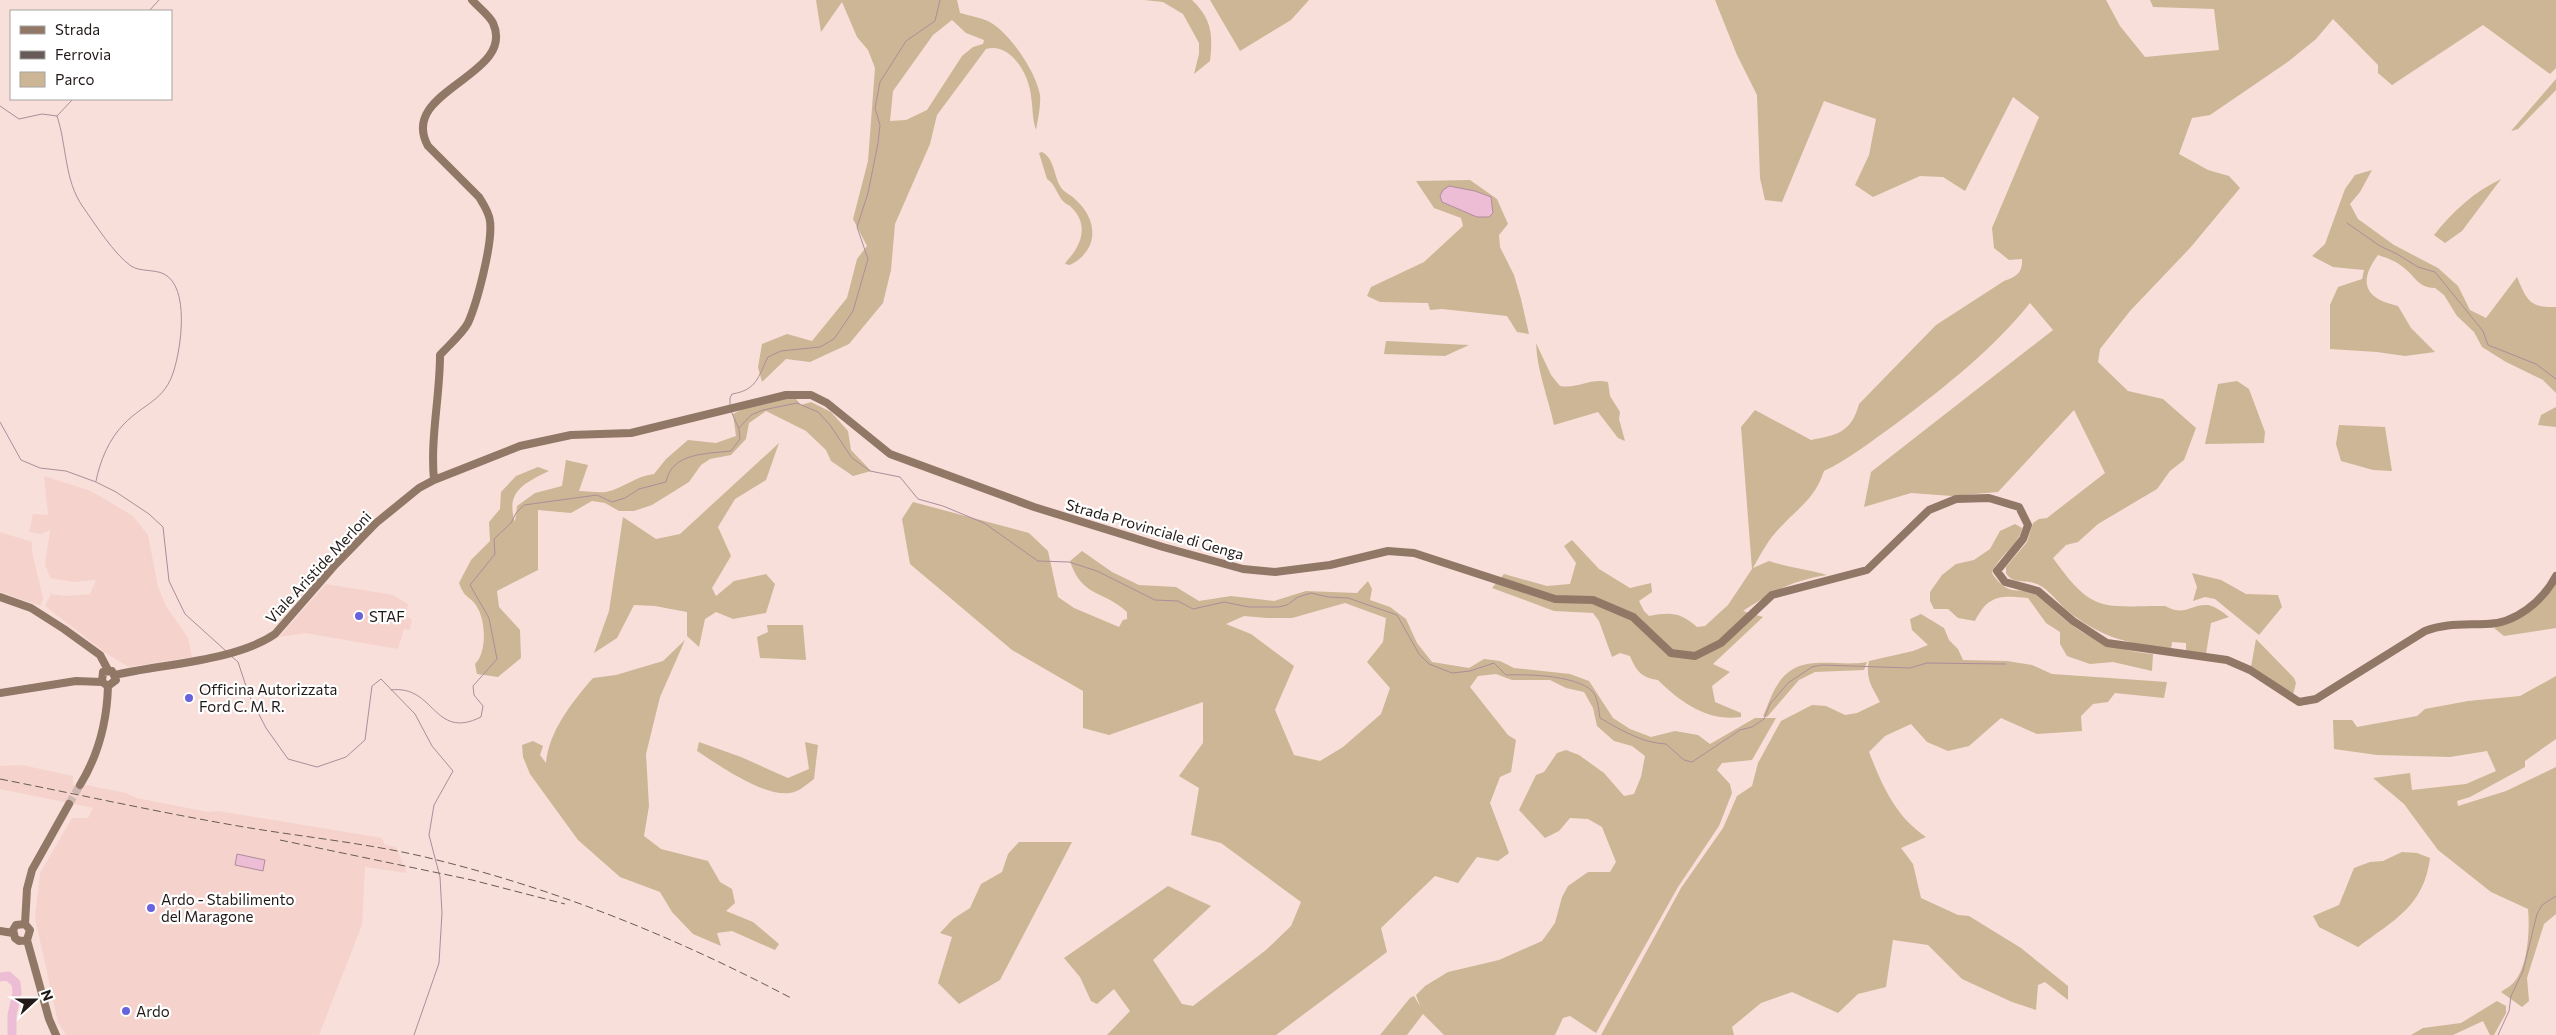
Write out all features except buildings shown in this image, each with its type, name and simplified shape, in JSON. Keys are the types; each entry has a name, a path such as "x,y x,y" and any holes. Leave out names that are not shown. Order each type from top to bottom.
{"main road":[{"path":"434,480 432,447 440,391 440,355 467,324 478,293 489,238 490,220 486,207 479,197 428,146 423,138 422,126 424,117 442,95 493,54 496,38 493,22 472,0"},
{"name":"Strada Provinciale di Genga","path":"434,480 520,446 571,435 631,433 786,395 811,395 827,403 890,454 1034,507 1243,569 1275,572 1330,565 1388,551 1414,553 1555,599 1594,600 1632,617 1671,653 1695,656 1721,643 1772,595 1867,570 1929,510 1956,499 1989,498 2019,507 2028,525 2023,539 1997,571 2005,582 2038,591 2073,622 2108,643 2218,658 2234,662 2299,702 2316,699 2425,631 2448,624 2501,622 2520,614 2545,593 2556,576"},
{"name":"Viale Aristide Merloni","path":"116,675 219,655 264,642 275,634 335,565 376,523 412,493 434,480"},
{"path":"0,597 31,608 64,629 100,655 108,670 116,675 115,682 105,684 76,681 0,693"},
{"path":"80,785 91,767 102,736 105,684 102,674 108,670"},
{"path":"56,1035 27,940 30,930 25,924 27,889 32,870 68,804"},
{"path":"13,933 16,925 25,924"},
{"path":"0,931 13,933"},
{"path":"13,933 17,940 27,940"}],"shaded area":[{"path":"1449,186 1475,191 1491,197 1493,213 1489,217 1477,217 1442,202 1440,196 1443,190"},
{"path":"44,476 91,491 133,516 148,535 158,587 166,606 188,638 192,657 129,667 107,654 45,606 51,594 65,596 90,594 96,580 74,582 50,578 45,564 50,530 41,534 29,532 33,514 48,515"},
{"path":"0,532 32,542 32,552 43,598 41,606 0,592"},
{"path":"326,584 393,595 408,604 406,616 412,619 410,630 404,629 398,649 305,633 279,637"},
{"path":"22,765 73,776 73,785 84,787 86,785 126,793 137,798 208,812 219,811 382,838 385,845 396,847 407,873 365,867 362,925 319,1035 66,1035 58,1022 35,918 40,873 72,818 88,818 93,808 0,789 0,766"},
{"path":"237,854 265,860 263,871 235,865"}],"green space":[{"path":"816,0 957,0 960,13 990,22 1008,37 1015,46 1034,76 1040,95 1040,108 1036,130 1030,88 1022,70 1011,55 1003,50 995,48 986,49 937,115 930,144 895,224 891,270 883,303 849,344 810,362 786,359 762,382 758,367 762,344 787,334 812,341 847,298 857,259 867,246 853,219 868,161 875,68 868,50 857,37 842,2 821,32","holes":["952,20 966,33 984,40 983,44 973,47 962,56 927,110 906,120 890,121 893,91 933,35"]},
{"path":"1144,0 1192,0 1204,14 1210,28 1210,61 1194,74 1199,54 1199,43 1183,14 1163,2"},
{"path":"1210,0 1309,0 1291,20 1240,51"},
{"path":"1715,0 2106,0 2120,26 2145,57 2219,50 2214,9 2153,7 2150,0 2556,0 2556,68 2550,74 2483,25 2392,85 2378,73 2378,65 2333,19 2316,39 2289,61 2210,115 2192,118 2179,154 2208,170 2229,176 2240,188 2190,248 2130,311 2100,349 2098,362 2128,391 2163,399 2196,428 2184,460 2170,471 2157,489 2098,524 2078,542 2066,545 2053,558 2078,589 2089,598 2100,603 2112,606 2165,606 2178,610 2208,605 2219,610 2229,617 2211,623 2206,654 2186,651 2186,643 2172,642 2171,650 2129,642 2105,634 2069,612 2041,586 2012,579 2006,573 2006,567 2027,542 2033,523 2039,519 2047,518 2105,473 2074,410 1998,492 1952,496 1911,493 1864,507 1871,472 2053,330 2030,303 2000,337 1950,382 1870,442 1824,471 1810,497 1769,540 1753,568 1769,561 1827,575 1792,584 1743,611 1763,617 1713,664 1730,672 1712,686 1715,702 1741,713 1741,717 1729,718 1706,713 1685,703 1658,680 1648,678 1640,673 1630,656 1620,653 1612,657 1599,621 1593,613 1554,611 1492,588 1504,574 1547,586 1570,584 1576,563 1564,546 1572,540 1599,569 1630,588 1651,583 1652,592 1639,601 1649,616 1675,614 1685,618 1697,627 1705,626 1728,605 1752,569 1741,427 1755,410 1811,440 1842,431 1852,421 1859,404 1936,325 2018,274 2022,259 2009,260 1994,248 1992,228 2039,117 2013,97 1965,191 1943,177 1920,176 1873,197 1855,185 1869,155 1876,119 1824,101 1782,202 1765,200 1760,178 1757,95 1737,55"},
{"path":"2556,79 2556,90 2518,129 2511,131"},
{"path":"1042,152 1049,158 1060,186 1084,209 1092,227 1092,236 1086,252 1070,265 1065,264 1076,249 1082,228 1077,214 1063,201 1054,186 1047,179 1039,153"},
{"path":"2372,170 2360,192 2350,204 2358,219 2394,245 2438,268 2458,286 2470,310 2486,318 2517,277 2530,301 2540,306 2556,307 2556,393 2543,380 2506,362 2482,347 2474,332 2457,316 2444,295 2435,288 2421,284 2397,263 2378,255 2368,274 2368,288 2378,299 2398,306 2411,328 2435,352 2405,356 2330,349 2330,305 2338,287 2362,279 2364,270 2333,267 2312,256 2325,244 2345,189 2355,175"},
{"path":"2501,179 2462,231 2445,243 2434,235 2464,203"},
{"path":"1470,180 1497,199 1508,224 1499,235 1500,247 1514,275 1529,334 1517,332 1507,316 1442,309 1430,310 1428,303 1380,302 1367,296 1371,287 1424,262 1463,226 1461,218 1434,208 1416,181","holes":["1475,191 1491,197 1477,217 1442,202"]},
{"path":"1386,341 1469,345 1445,356 1384,354"},
{"path":"1536,343 1551,375 1560,386 1567,387 1595,381 1608,382 1610,396 1620,412 1619,419 1625,441 1618,438 1598,412 1554,425 1541,374"},
{"path":"2237,381 2249,389 2265,432 2264,443 2205,444 2218,384"},
{"path":"788,396 796,399 801,405 811,402 831,412 848,431 851,450 871,471 853,476 831,461 826,450 806,431 766,411 749,423 746,439 731,455 710,459 701,465 689,482 652,505 634,511 619,511 605,503 592,501 571,513 538,510 538,570 497,591 499,607 520,630 521,658 498,677 477,674 475,664 482,652 484,637 482,620 477,607 463,592 459,583 471,560 490,541 489,522 500,509 501,492 516,476 538,467 549,471 525,484 515,495 513,511 515,522 517,506 535,493 562,486 566,460 588,465 579,491 606,492 641,477 654,474 666,459 688,440 716,443 736,436 733,414 749,406"},
{"path":"2556,407 2556,427 2538,425 2541,415"},
{"path":"2339,425 2385,427 2392,471 2373,470 2341,461 2336,444"},
{"path":"779,443 766,480 735,499 718,527 731,556 712,588 716,596 734,581 766,574 775,584 766,613 733,619 716,612 705,619 699,647 687,636 687,612 655,606 634,605 617,638 594,653 609,611 623,517 656,539 680,534"},
{"path":"913,502 1029,533 1048,551 1058,597 1074,608 1119,627 1123,620 1127,619 1127,612 1087,587 1075,573 1070,561 1082,551 1112,572 1139,585 1176,587 1199,601 1231,596 1274,601 1306,591 1357,593 1368,581 1372,589 1370,600 1390,607 1406,619 1417,643 1432,662 1469,668 1484,659 1500,661 1514,668 1570,674 1589,681 1613,718 1630,729 1651,737 1675,731 1698,735 1710,744 1755,718 1776,718 1752,760 1722,763 1717,770 1730,784 1732,793 1719,826 1678,887 1596,1033 1570,1016 1563,1018 1555,1035 1444,1035 1423,1014 1407,1035 1380,1035 1410,998 1414,996 1420,1006 1416,995 1425,986 1448,972 1499,960 1542,941 1555,923 1562,897 1568,886 1588,872 1610,872 1616,862 1602,827 1588,819 1570,818 1559,831 1545,838 1519,810 1536,775 1544,772 1557,753 1566,750 1579,755 1604,773 1624,796 1634,794 1641,777 1645,756 1632,746 1614,741 1597,726 1593,708 1584,692 1566,688 1550,680 1512,680 1496,674 1478,676 1470,687 1508,735 1516,740 1511,772 1500,777 1490,803 1509,853 1498,861 1477,857 1458,883 1435,876 1381,928 1387,952 1276,1035 1107,1035 1130,1011 1114,989 1097,1004 1091,1001 1080,977 1064,958 1168,886 1211,906 1153,960 1182,1004 1193,1006 1266,950 1291,926 1301,902 1221,843 1191,835 1199,788 1179,776 1203,743 1203,702 1109,735 1083,728 1083,691 1012,650 910,564 902,519","holes":["1345,603 1386,618 1383,642 1367,662 1390,688 1381,714 1343,747 1320,761 1294,755 1275,710 1294,666 1251,634 1226,624 1244,616 1292,618"]},
{"path":"2015,524 2022,528 2020,534 1992,573 1999,582 2011,590 2033,592 2039,595 2066,621 2089,636 2125,650 2153,654 2152,671 2113,662 2090,664 2067,656 2060,644 2060,632 2046,623 2028,598 2002,597 1996,599 1985,606 1975,621 1958,618 1948,609 1934,609 1930,601 1930,592 1942,575 1956,564 1974,560 1990,549 2000,531"},
{"path":"2192,573 2221,580 2246,594 2278,595 2282,607 2259,635 2215,599 2205,597 2193,601 2197,587"},
{"path":"2556,582 2556,628 2504,636 2494,628 2530,610 2544,598"},
{"path":"1921,614 1944,628 1949,640 1958,649 1963,660 2007,661 2032,665 2052,674 2167,682 2164,698 2115,693 2108,702 2093,704 2081,716 2082,731 2037,734 2001,718 1969,746 1948,751 1927,742 1911,724 1885,736 1869,752 1885,788 1898,810 1915,829 1926,837 1901,848 1913,864 1921,898 1958,915 1969,916 2021,948 2068,986 2068,1000 2045,982 2038,985 2036,1010 2012,1002 1962,979 1928,945 1893,940 1886,987 1858,994 1838,1013 1792,992 1761,1003 1732,1027 1734,1035 1601,1035 1681,888 1723,828 1737,796 1752,786 1758,763 1781,721 1812,705 1826,706 1845,715 1857,713 1880,702 1869,677 1869,661 1913,651 1928,645 1912,630 1910,619"},
{"path":"767,625 803,625 806,660 760,658 757,637 768,632"},
{"path":"2256,639 2294,678 2296,683 2293,695 2251,667"},
{"path":"685,640 660,697 646,754 649,806 644,836 661,849 708,861 720,882 732,889 735,903 726,911 753,922 779,944 775,950 732,931 717,933 721,946 693,934 672,912 660,892 620,877 578,840 530,774 523,757 522,745 533,741 543,746 540,755 546,763 548,751 557,728 577,697 593,678 616,675 663,661"},
{"path":"1867,662 1864,670 1815,672 1799,680 1767,717 1763,716 1778,684 1786,674 1796,667 1818,663"},
{"path":"2556,676 2556,739 2525,761 2525,767 2470,797 2457,801 2458,806 2506,791 2556,767 2556,914 2544,924 2527,978 2529,1001 2522,1007 2501,992 2510,986 2519,975 2525,958 2529,927 2528,909 2491,892 2438,850 2404,804 2373,778 2410,773 2412,790 2466,784 2496,771 2487,751 2450,757 2377,755 2334,749 2333,720 2352,720 2357,727 2417,716 2425,709 2468,701 2520,696"},
{"path":"699,742 741,757 788,778 809,769 805,742 818,745 814,779 803,788 790,793 767,790 742,779 697,751"},
{"path":"1019,842 1072,842 1000,980 959,1004 938,983 952,937 940,933 953,919 970,908 981,884 1002,872 1008,854"},
{"path":"2402,852 2417,853 2430,858 2427,874 2421,888 2414,900 2395,920 2358,947 2319,927 2313,916 2339,905 2354,868 2370,862 2383,861"},
{"path":"2497,1001 2506,1006 2506,1013 2494,1035 2490,1035 2483,1021 2453,1035 2411,1035 2423,1028 2461,1023"}],"waterway":[{"path":"150,10 159,0"},
{"path":"730,405 732,394 747,389 756,382 768,357 781,351 820,347 834,339 853,311 868,259 857,227 868,193 878,143 880,125 875,108 880,82 906,41 935,21 940,0"},
{"path":"57,116 72,100"},
{"path":"0,106 19,119 42,114 57,116 72,186 83,207 105,238 125,261 135,268 164,274 172,281 178,291 181,333 177,360 170,380 165,389 124,424 114,436 103,458 96,481"},
{"path":"2347,223 2380,246 2418,267 2435,272 2483,331 2488,345 2536,364 2556,379"},
{"path":"739,428 751,415 763,410 797,403 818,412 830,425 852,458 870,471 900,477 918,499 943,506 984,523 1038,561 1069,562 1097,571 1155,600 1178,601 1193,609 1224,602 1249,607 1278,607 1287,605 1298,597 1311,593 1328,597 1348,598 1397,615 1419,654 1429,664 1452,673 1470,671 1494,663 1506,675 1554,677 1579,683 1589,688 1595,695 1600,718 1640,738 1666,744 1684,760 1692,762 1740,730 1752,727 1764,719 1770,704 1788,683 1812,667 1822,665 1910,668 1927,663 2006,664"},
{"path":"391,690 406,690 417,695 443,717 453,722 465,722 481,717 483,706 474,695 473,686 497,659 489,618 470,585 495,554 494,539 511,523 516,513 524,505 597,495 612,502 625,498 639,489 666,482 675,465 692,456 731,451 740,439 739,429 731,411"},
{"path":"0,422 21,460 40,468 66,471 96,482 116,492 149,514 163,527 169,581 185,614 226,651"},
{"path":"231,656 238,662 249,695 266,728 288,759 317,767 346,757 365,740 372,686 381,679 415,714 432,746 453,771 434,805 429,835 440,877 442,913 439,963 414,1035"},
{"path":"2498,1035 2509,1011 2511,996 2523,971 2537,914 2542,905 2556,896"},
{"path":"0,977 8,976 16,983 17,993 12,1015 12,1035"}],"tunnel":[{"path":"69,804 80,785"}],"railway":[{"path":"0,779 213,822 392,850 487,873 576,902 620,919 706,956 791,998"},
{"path":"280,840 472,880 565,904"}],"place":[{"name":"STAF","path":"359,616"},
{"name":"Officina Autorizzata Ford C. M. R.","path":"189,698"},
{"name":"Ardo - Stabilimento del Maragone","path":"151,908"},
{"name":"Ardo","path":"126,1011"}]}
